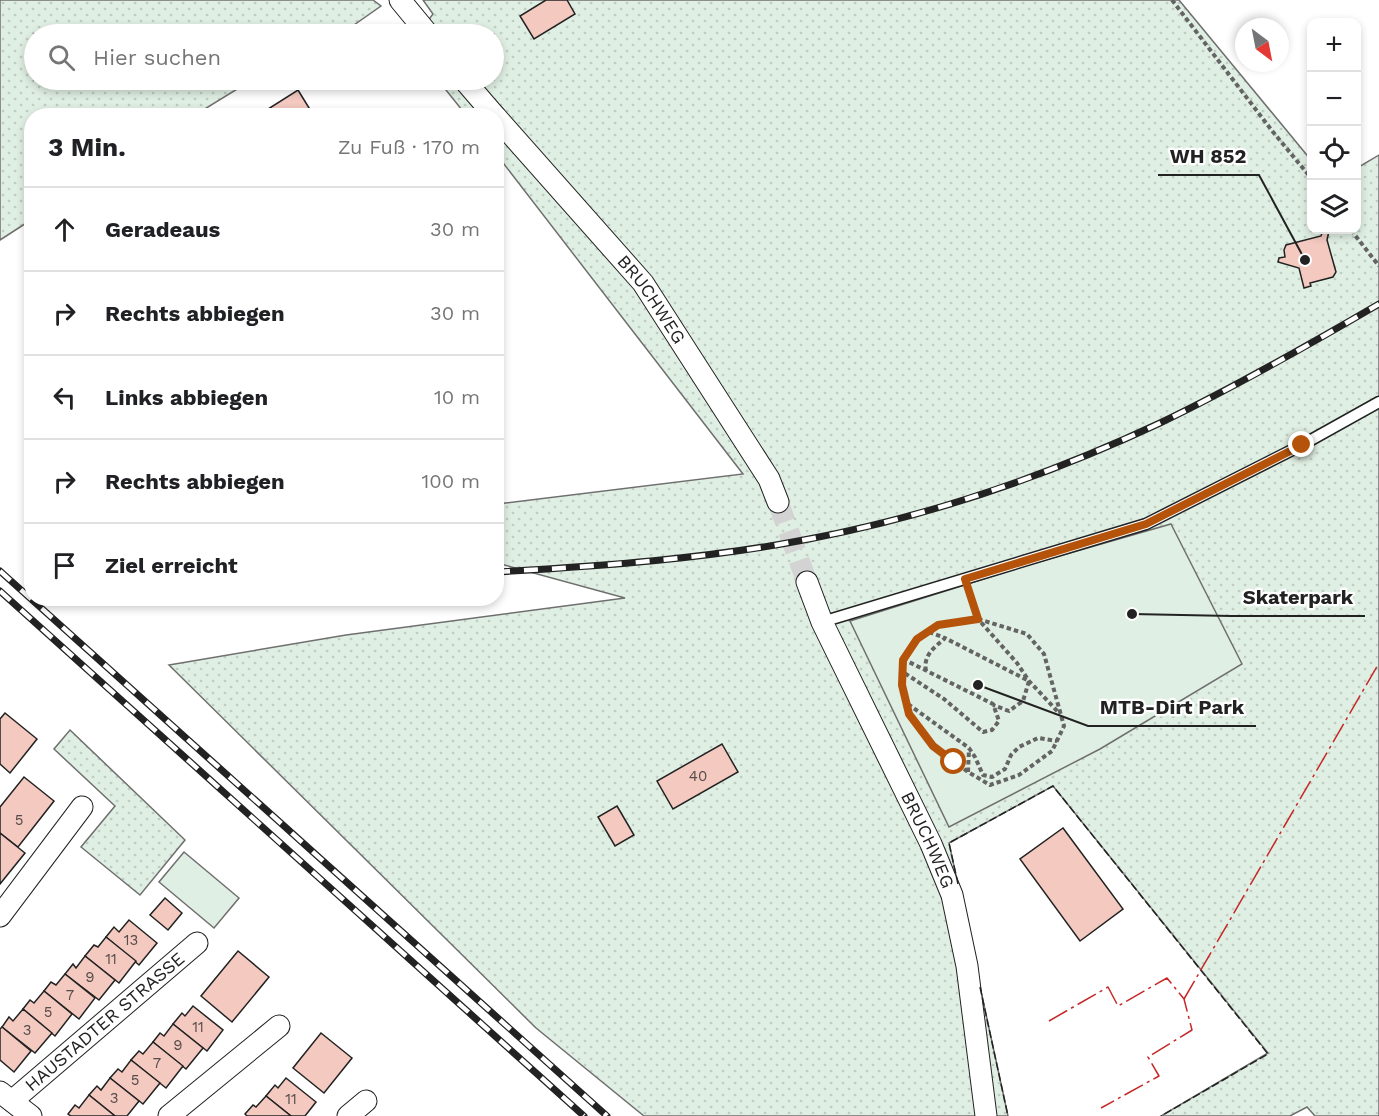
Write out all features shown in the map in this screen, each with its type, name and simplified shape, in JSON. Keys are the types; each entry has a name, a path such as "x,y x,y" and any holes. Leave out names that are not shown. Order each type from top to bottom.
{"street":[{"path":"400,0 420,24"},
{"name":"BRUCHWEG","path":"474,90 489,108"},
{"name":"BRUCHWEG","path":"504,125 643,283 770,479 778,502"},
{"name":"BRUCHWEG","path":"807,582 822,622 932,844 952,895 967,966 986,1116"},
{"path":"0,916 82,807"},
{"name":"HAUSTADTER STRASSE","path":"6,1097 197,943"},
{"path":"169,1116 279,1026"},
{"path":"6,1097 31,1116"},
{"path":"348,1116 366,1101"}],"lane":[{"path":"822,622 1146,524 1302,445 1379,402"}],"path":[{"path":"1172,0 1307,174"},
{"path":"1354,234 1379,266"},
{"path":"965,579 978,619 1017,663 1029,681 1061,714"},
{"path":"978,619 1028,634 1044,654 1064,726 1052,751 1019,775 990,785 933,746 909,714 902,685 903,660 917,639 938,625 978,619"},
{"path":"928,632 945,638 1029,681"},
{"path":"926,671 925,664 928,654 945,638"},
{"path":"903,660 1009,711 1023,701 1029,681"},
{"path":"902,672 944,699 983,732 992,730 999,720 993,704"},
{"path":"907,703 969,748 983,775 992,777 1005,769 1011,755 1019,747 1038,738 1057,741"},
{"path":"968,772 969,748"}],"green space":[{"path":"0,0 373,0 381,6 355,24 24,24 24,90 236,90 206,108 24,108 24,225 0,240"},
{"path":"423,0 1179,0 1235,68 1235,72 1238,72 1307,155 1307,234 1361,234 1361,166 1379,155 1379,1116 1315,1116 1307,1107 1290,1116 1161,1116 1268,1053 1053,786 949,843 1008,1116 644,1116 536,1028 169,665 346,635 625,598 504,565 504,503 743,474 504,164 504,108 460,108 446,90 504,90 504,24 426,24 433,14"},
{"path":"1171,524 1242,664 1100,749 949,827 850,621 1028,565"},
{"path":"70,730 185,840 140,895 81,847 115,806 54,749"},
{"path":"184,852 239,898 214,928 159,882"}],"building":[{"path":"546,0 567,0 575,14 534,39 520,16"},
{"path":"298,90 309,108 270,108"},
{"path":"1328,234 1327,240 1336,272 1333,277 1310,283 1311,286 1304,288 1299,268 1278,262 1279,258 1285,257 1286,245"},
{"path":"5,713 37,739 10,773 0,764 0,719"},
{"path":"722,744 738,772 673,809 657,781"},
{"path":"24,777 54,801 18,847 0,833 0,807"},
{"path":"617,806 634,835 615,846 598,817"},
{"path":"1063,828 1123,909 1080,941 1020,859"},
{"path":"0,833 25,853 0,884"},
{"path":"165,898 182,913 168,930 150,915"},
{"path":"129,920 157,943 139,965 106,937 114,927 119,932"},
{"path":"106,937 136,961 119,983 85,956 94,945 98,947"},
{"path":"238,951 269,977 232,1022 201,996"},
{"path":"85,956 115,980 99,1000 65,974 73,964 76,968"},
{"path":"65,974 95,998 79,1019 44,991 51,982 56,985"},
{"path":"44,991 72,1014 55,1036 23,1009 30,1000 34,1003"},
{"path":"193,1006 223,1030 207,1051 173,1024 182,1013 185,1016"},
{"path":"23,1009 52,1033 35,1053 2,1027 9,1017 13,1021"},
{"path":"173,1024 203,1048 186,1069 153,1042 160,1033 164,1036"},
{"path":"2,1027 31,1051 14,1072 0,1060 0,1029"},
{"path":"321,1033 352,1058 324,1093 293,1068"},
{"path":"153,1042 183,1066 166,1088 131,1060 139,1051 143,1054"},
{"path":"131,1060 160,1083 143,1104 110,1078 118,1069 122,1072"},
{"path":"110,1078 139,1101 127,1116 115,1116 89,1095 97,1086 101,1090"},
{"path":"286,1078 316,1102 305,1116 291,1116 266,1096 275,1085 278,1088"},
{"path":"89,1095 115,1116 71,1116 68,1114 75,1105 79,1108"},
{"path":"266,1096 291,1116 247,1116 245,1114 253,1105 256,1107"}],"tunnel":[{"path":"778,502 807,582"}],"railway":[{"path":"504,571 614,564 731,552 854,530 944,506 1075,460 1160,423 1271,366 1379,304"},
{"path":"0,571 24,593"},
{"path":"0,591 584,1116"},
{"path":"39,606 607,1116"}],"fence":[{"path":"958,884 949,843 1053,786 1268,1054 1161,1116"},
{"path":"980,987 1008,1116"}],"power":[{"path":"1184,999 1379,663"},
{"path":"1049,1021 1108,987 1118,1006 1167,978 1184,999 1192,1030 1148,1057 1159,1076 1101,1108"}],"place":[{"name":"WH 852","path":"1305,260"},
{"name":"Skaterpark","path":"1132,614"},
{"name":"MTB-Dirt Park","path":"978,685"}],"route":[{"path":"954,762 933,746 909,714 902,685 903,660 917,639 938,625 978,619 965,579 1146,524 1302,445"}]}
